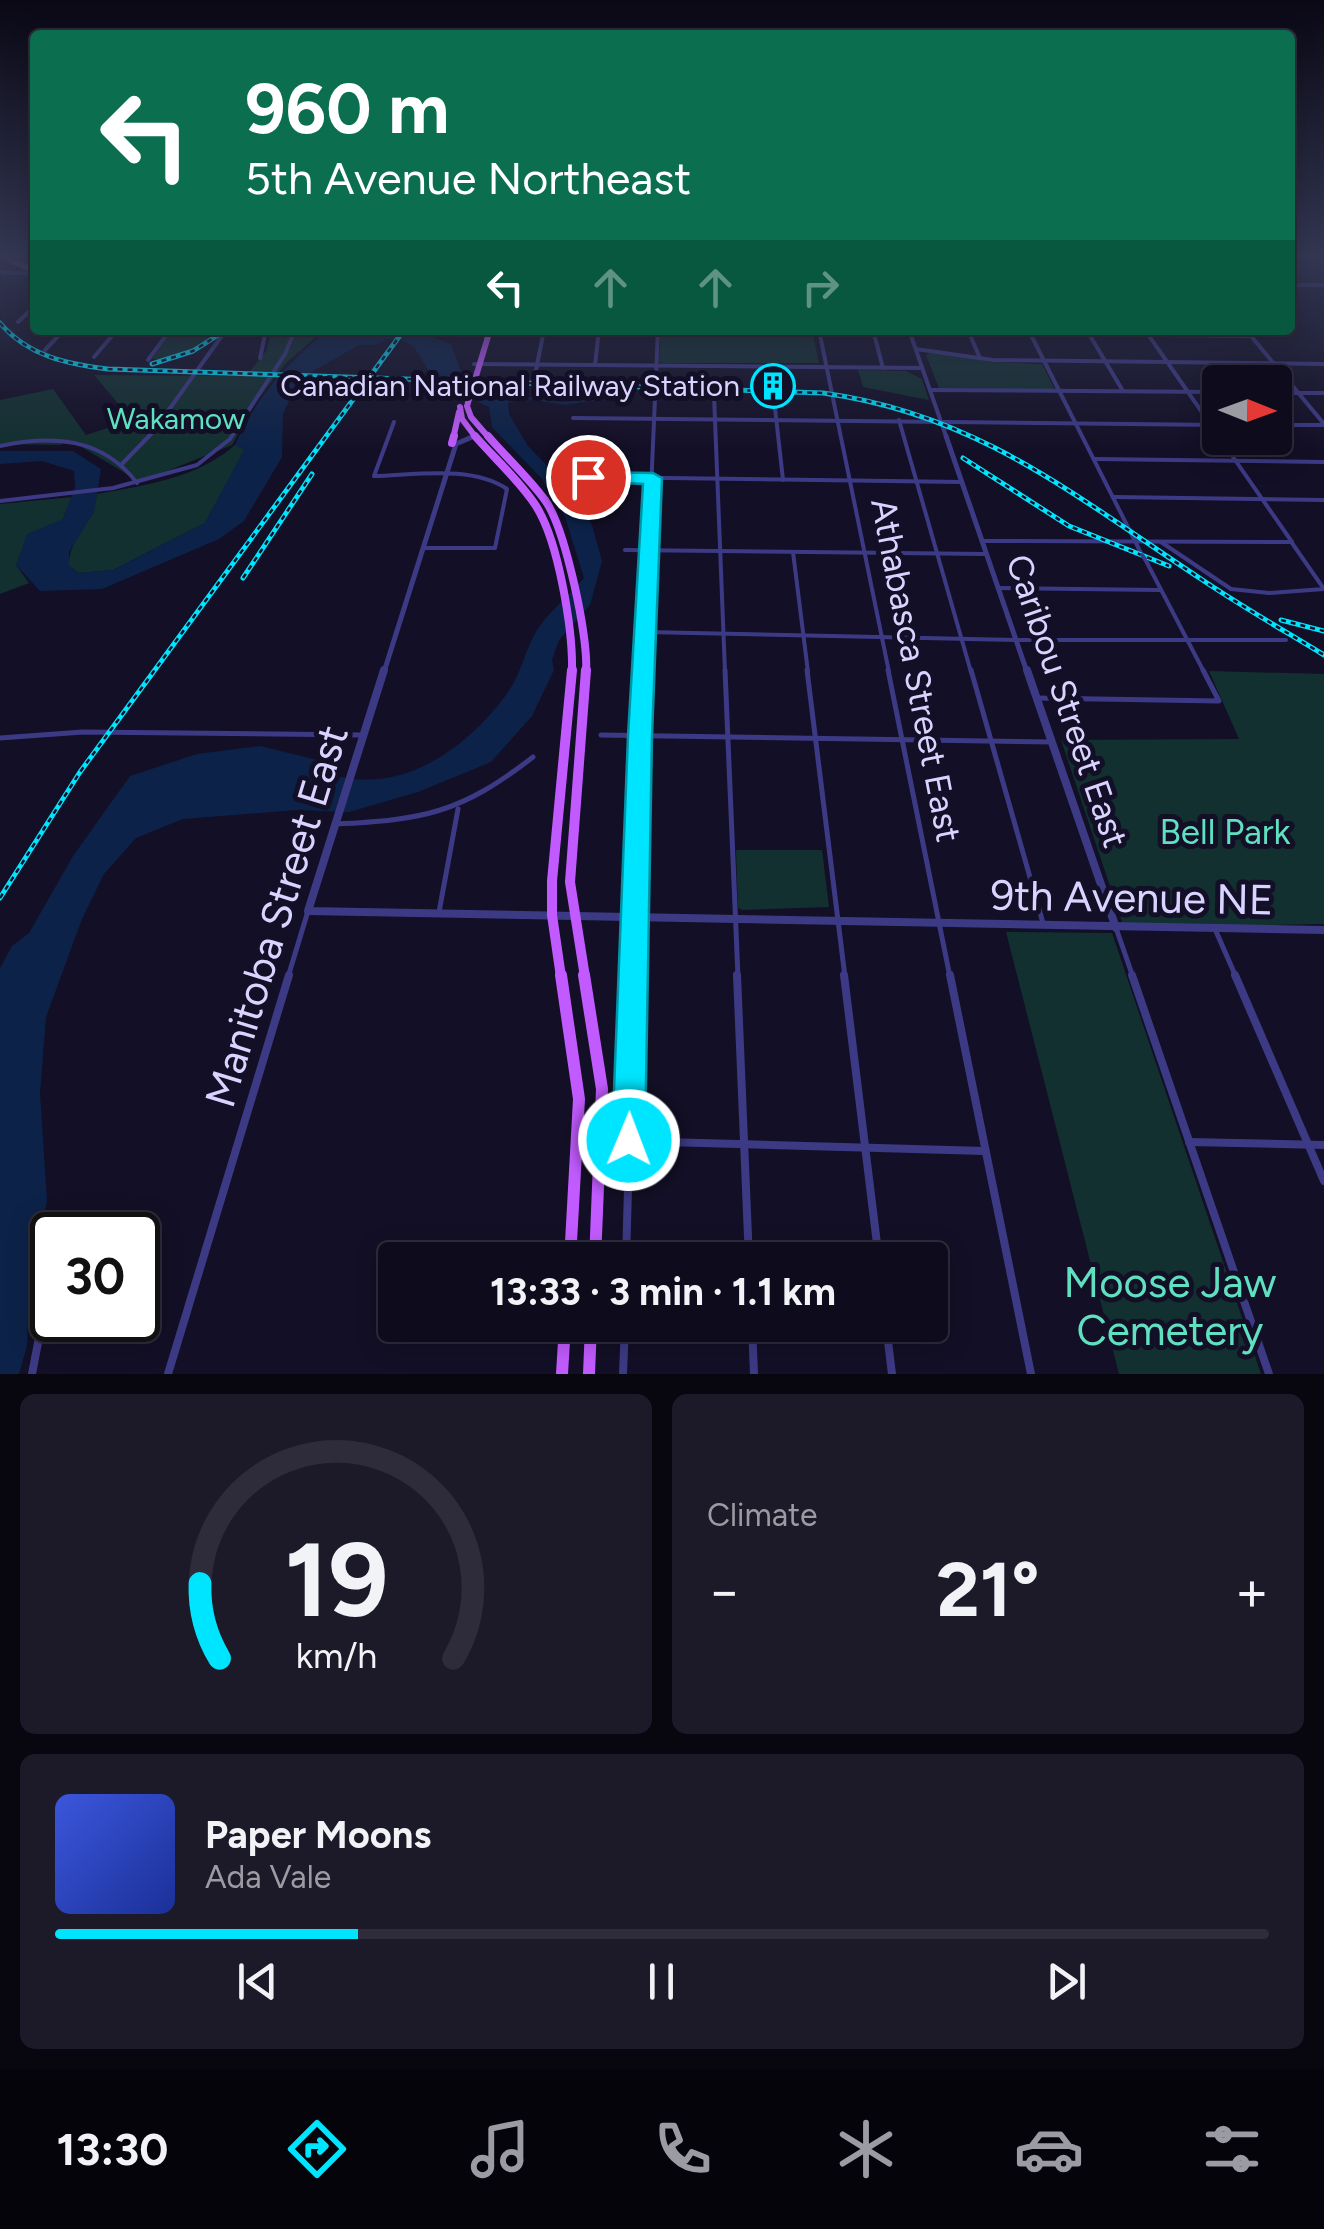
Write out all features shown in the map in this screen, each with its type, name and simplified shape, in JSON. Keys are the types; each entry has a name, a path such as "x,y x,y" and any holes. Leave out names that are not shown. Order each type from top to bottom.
{"main road":[{"path":"452,443 486,335"},
{"path":"463,404 547,504 584,623 589,670 570,859 574,916 602,1089 595,1242"},
{"path":"463,404 462,419 536,506 545,525 572,632 572,686 554,839 552,915 575,1048 579,1099 571,1242"},
{"path":"464,440 476,437"},
{"path":"562,1374 564,1342"},
{"path":"589,1374 590,1342"}],"street":[{"path":"45,350 59,335"},
{"path":"94,357 113,335"},
{"path":"148,360 166,335"},
{"path":"121,465 153,432 222,335"},
{"path":"260,358 265,335"},
{"path":"0,501 136,483 179,472 220,450 289,351 294,335"},
{"path":"534,375 543,335"},
{"path":"595,365 598,335"},
{"path":"626,1242 640,736 658,335"},
{"name":"Athabasca Street East","path":"820,335 1030,1374"},
{"path":"874,335 883,368"},
{"name":"Caribou Street East","path":"911,335 1268,1374"},
{"path":"970,335 979,356"},
{"path":"1030,335 1219,701 1036,698"},
{"path":"1090,335 1123,391"},
{"path":"1149,335 1202,412"},
{"path":"1225,335 1251,336 1324,424"},
{"path":"916,349 1043,361 1324,364"},
{"path":"477,364 922,368"},
{"path":"930,390 1202,392"},
{"path":"1292,393 1324,393"},
{"path":"714,396 748,1242"},
{"path":"774,399 783,480"},
{"path":"574,418 1202,424"},
{"path":"899,420 1044,926"},
{"path":"394,422 374,476 479,477 502,483 507,489 498,546 491,550 424,548"},
{"path":"1292,425 1324,424"},
{"path":"452,443 486,432"},
{"path":"0,446 57,439 121,465 136,483"},
{"name":"Manitoba Street East","path":"444,476 456,444 464,440"},
{"name":"Manitoba Street East","path":"168,1374 348,773 424,548 452,443"},
{"path":"1232,455 1324,588"},
{"path":"1095,458 1324,462"},
{"path":"588,477 962,482"},
{"path":"1114,497 1324,500"},
{"path":"1159,540 1231,589 1269,592 1324,588"},
{"path":"982,541 1292,542"},
{"path":"625,550 986,554"},
{"path":"792,552 877,1242"},
{"path":"998,588 1160,590"},
{"path":"645,632 962,640 1286,640"},
{"path":"0,738 84,732 362,735"},
{"path":"601,735 1052,742"},
{"path":"335,821 407,821 458,810 490,792 533,757"},
{"path":"439,912 458,810"},
{"name":"9th Avenue NE","path":"308,910 1323,932"},
{"path":"1216,930 1324,1181"},
{"path":"629,1140 985,1152"},
{"path":"1189,1142 1324,1145"},
{"path":"32,1374 38,1342"},
{"path":"624,1342 624,1374"},
{"path":"753,1342 754,1374"},
{"path":"888,1342 892,1374"}],"green space":[{"path":"169,335 215,335 190,352 152,359"},
{"name":"Wakamow","path":"270,335 318,335 284,365 253,406 232,445 140,482 70,440 60,445 0,444 0,400 53,389 86,435 132,420 94,375 246,376 267,350"},
{"path":"661,335 813,335 819,363 663,363 659,362"},
{"path":"931,352 992,362 1042,364 1055,390 939,388 926,355"},
{"path":"858,370 906,371 922,379 929,400 863,387"},
{"path":"235,445 245,449 205,523 113,570 79,573 69,566 72,548 97,494 188,473"},
{"path":"72,497 63,519 16,565 29,583 0,594 0,504"},
{"name":"Bell Park","path":"1209,671 1324,674 1324,924 1124,928 1061,740 1239,739"},
{"path":"736,850 822,850 829,907 738,908"},
{"name":"Moose Jaw Cemetery","path":"1006,932 1112,933 1261,1374 1119,1374"}],"water":[{"path":"321,335 427,335 451,344 464,380 505,400 529,397 561,402 610,398 565,405 523,398 508,403 509,414 528,446 577,496 592,525 602,561 590,605 559,640 552,660 554,670 532,716 491,762 418,792 349,812 297,810 183,819 136,838 104,874 82,919 46,1017 40,1093 47,1201 44,1212 30,1212 27,1346 19,1374 0,1374 0,968 12,946 29,933 73,856 130,776 197,754 260,746 326,762 333,775 359,779 384,778 432,762 454,748 492,712 513,684 537,631 584,578 565,517 542,479 492,427 489,407 435,381 414,347 401,340 387,339 376,345 359,345 310,373 295,388 283,414 282,457 244,521 219,539 102,589 40,591 16,565 27,534 63,519 75,487 74,471 42,461 0,464 0,451 73,451 101,469 94,512 69,552 69,566 79,573 113,570 205,523 244,450 235,445 262,397"}],"railway":[{"path":"0,323 36,351 108,369 369,378"},
{"path":"152,364 193,351 218,335"},
{"path":"369,378 400,335"},
{"path":"0,898 80,772 369,378"},
{"path":"369,378 823,393 878,404 929,419 1023,463 1324,655"},
{"path":"963,458 1069,526 1169,566"},
{"path":"243,578 312,474"},
{"path":"1281,620 1324,631"}],"place":[{"name":"Canadian National Railway Station","path":"773,386"}],"route":[{"path":"588,477 653,478 640,736 629,1140"}]}
